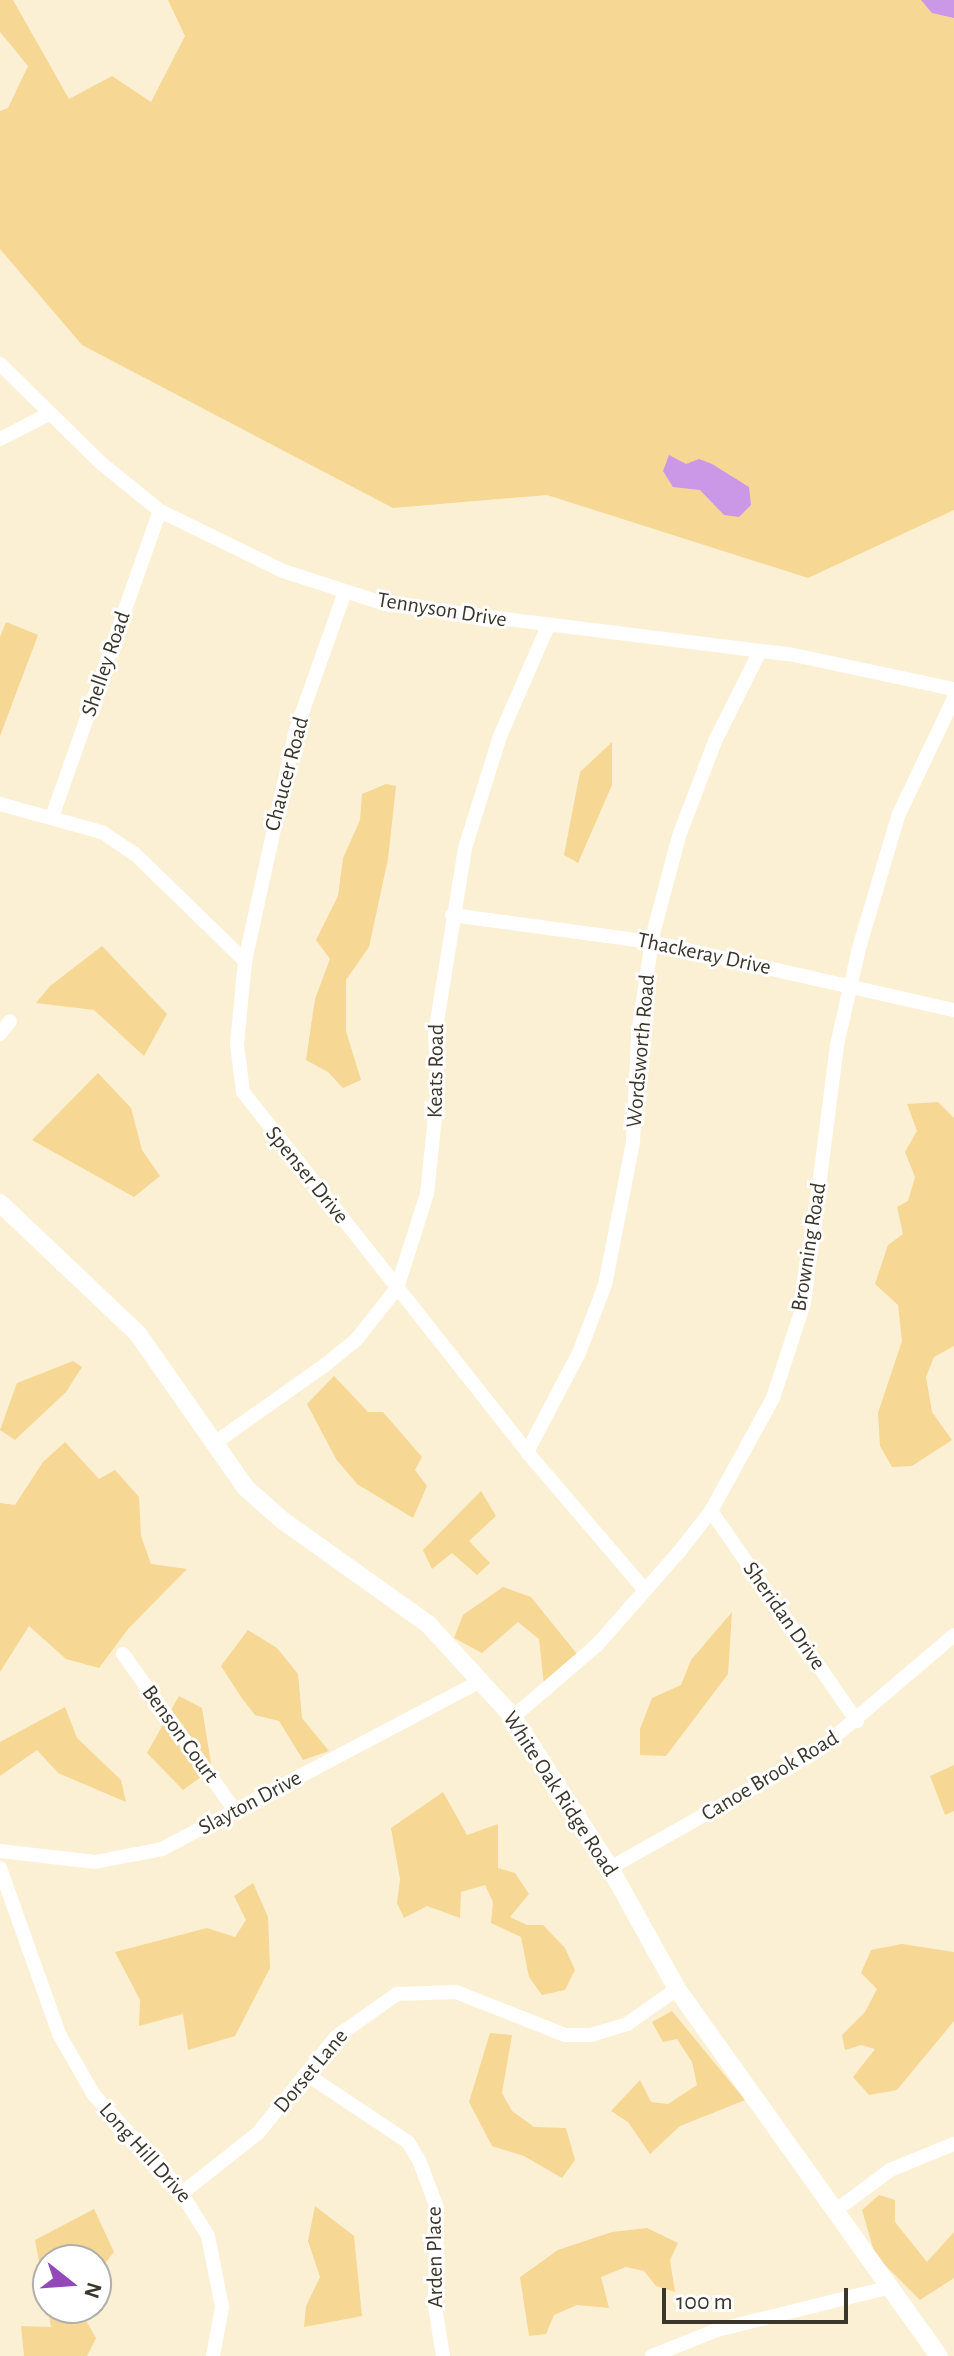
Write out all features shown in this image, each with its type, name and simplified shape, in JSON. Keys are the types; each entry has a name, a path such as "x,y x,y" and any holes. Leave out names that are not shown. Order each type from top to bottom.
{"street":[{"name":"Tennyson Drive","path":"0,364 49,414 160,511 228,549 345,592 401,607 760,651 954,689"},
{"path":"0,439 49,414"},
{"name":"Shelley Road","path":"52,817 160,511"},
{"name":"Chaucer Road","path":"245,961 296,730 345,592"},
{"name":"Keats Road","path":"216,1442 356,1340 397,1288 427,1194 435,1141 435,1034 465,848 500,736 548,626"},
{"name":"Wordsworth Road","path":"527,1452 579,1353 623,1214 633,1142 638,1034 652,942 679,836 715,741 760,651"},
{"name":"Browning Road","path":"513,1717 585,1656 711,1511 773,1398 804,1303 837,1045 851,986 898,816 954,698"},
{"path":"0,804 102,832 135,854 245,961"},
{"name":"Thackeray Drive","path":"452,915 652,942 954,1010"},
{"name":"Spenser Drive","path":"245,961 237,1044 243,1092 527,1452 645,1590"},
{"path":"0,1034 10,1021"},
{"name":"White Oak Ridge Road","path":"0,1203 138,1334 246,1488 282,1520 428,1624 513,1717 610,1868 677,1989 887,2288 939,2356"},
{"name":"Sheridan Drive","path":"711,1511 857,1721"},
{"name":"Canoe Brook Road","path":"610,1868 787,1770 857,1721 954,1635"},
{"name":"Benson Court","path":"123,1654 237,1813"},
{"name":"Slayton Drive","path":"0,1851 110,1860 162,1849 237,1813 482,1680"},
{"name":"Long Hill Drive","path":"0,1868 59,2034 116,2124 182,2193 208,2236 219,2286 221,2327 213,2356"},
{"name":"Dorset Lane","path":"182,2193 258,2133 336,2037 397,1994 456,1992 565,2035 591,2035 627,2024 677,1989"},
{"name":"Arden Place","path":"306,2074 408,2142 419,2160 437,2208 435,2306 443,2356"},
{"path":"835,2211 890,2170 954,2144"},
{"path":"660,2355 717,2330 887,2288"}],"shaded area":[{"path":"0,0 13,0 69,99 112,76 151,102 185,36 168,0 954,0 954,510 808,578 547,495 393,508 82,345 0,249 0,111 8,108 28,66 0,32"},
{"path":"921,0 954,0 954,18 932,13"},
{"path":"669,455 686,464 699,459 712,464 749,487 751,505 739,517 724,515 700,490 673,487 663,471"},
{"path":"6,622 38,635 0,736 0,637"},
{"path":"612,742 612,785 578,863 564,855 580,772"},
{"path":"386,784 396,786 388,859 369,947 346,980 346,1031 361,1080 343,1088 328,1072 306,1060 315,999 330,959 316,940 338,896 343,858 360,820 362,794"},
{"path":"102,946 167,1014 144,1056 94,1010 36,1003 50,986"},
{"path":"98,1073 131,1108 142,1150 160,1176 134,1197 32,1140"},
{"path":"938,1102 954,1118 954,1346 934,1357 926,1377 932,1412 952,1440 912,1466 892,1467 880,1446 878,1413 902,1341 898,1305 875,1284 888,1245 903,1234 897,1207 908,1201 915,1177 905,1152 917,1131 907,1104"},
{"path":"73,1361 82,1367 66,1392 15,1440 0,1430 17,1383"},
{"path":"334,1376 368,1412 383,1412 422,1457 415,1470 427,1486 413,1518 357,1484 336,1459 307,1404"},
{"path":"65,1442 99,1479 115,1470 139,1497 141,1536 151,1564 187,1569 128,1629 99,1668 66,1659 29,1626 0,1672 0,1503 15,1505 43,1462"},
{"path":"481,1491 496,1516 469,1541 490,1563 477,1575 452,1553 432,1569 423,1550"},
{"path":"503,1587 531,1597 577,1654 544,1685 539,1639 518,1622 482,1653 454,1638 463,1615"},
{"path":"732,1612 728,1674 666,1756 640,1755 640,1729 652,1698 681,1685 691,1660"},
{"path":"248,1630 277,1648 298,1674 302,1718 329,1751 303,1760 279,1721 255,1715 241,1697 221,1666"},
{"path":"179,1696 202,1708 212,1769 183,1790 147,1753"},
{"path":"65,1707 77,1738 121,1780 126,1802 58,1773 37,1750 0,1776 0,1742"},
{"path":"954,1765 954,1811 945,1815 930,1776"},
{"path":"443,1792 467,1835 498,1824 498,1868 515,1873 529,1894 510,1917 527,1925 543,1925 565,1948 575,1970 565,1990 542,1995 529,1977 521,1937 491,1923 493,1902 485,1885 461,1892 460,1918 427,1906 404,1918 397,1903 400,1879 391,1828"},
{"path":"253,1883 268,1917 270,1968 235,2036 188,2050 183,2014 139,2026 140,2000 115,1952 207,1928 235,1937 246,1920 234,1896"},
{"path":"902,1944 954,1952 954,2021 897,2090 869,2095 853,2077 875,2049 861,2045 845,2050 842,2035 865,2012 877,1989 861,1973 871,1950"},
{"path":"672,2011 745,2100 680,2126 650,2154 628,2122 611,2111 640,2080 651,2102 668,2104 697,2085 692,2062 677,2039 663,2042 652,2022"},
{"path":"490,2033 512,2035 502,2093 512,2111 534,2127 566,2128 575,2160 562,2178 524,2156 492,2146 469,2102"},
{"path":"879,2195 895,2200 895,2222 927,2262 954,2232 954,2278 920,2300 875,2255 862,2210"},
{"path":"315,2206 354,2236 362,2316 304,2327 306,2306 320,2277 308,2241"},
{"path":"94,2209 110,2244 36,2244 35,2240"},
{"path":"647,2228 678,2243 670,2260 675,2292 656,2286 644,2271 626,2267 601,2277 609,2308 577,2305 554,2315 546,2334 529,2336 520,2277 558,2250 612,2232"},
{"path":"50,2324 88,2324 96,2338 87,2356 24,2356 21,2326 51,2327"}]}
